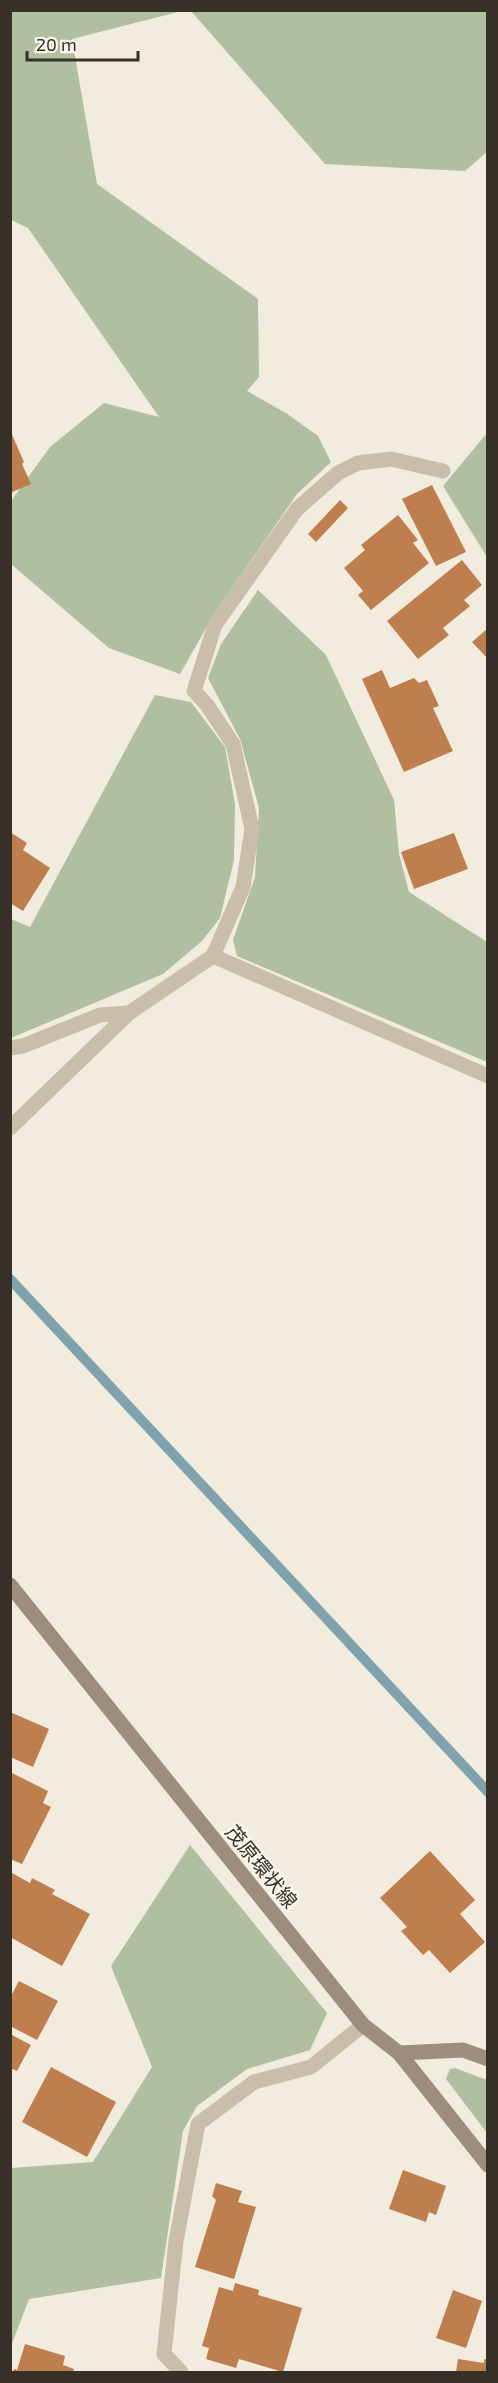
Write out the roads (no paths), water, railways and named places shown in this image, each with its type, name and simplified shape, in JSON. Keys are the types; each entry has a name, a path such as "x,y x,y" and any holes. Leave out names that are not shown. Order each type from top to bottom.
{"main road":[{"name":"茂原環状線","path":"10,1585 363,2025 399,2053 488,2165"},
{"path":"399,2053 463,2050 488,2059"}],"street":[{"path":"10,1128 129,1012 213,956 243,887 252,830 233,744 207,705 194,691 215,625 297,509 338,472 358,463 391,459 443,471"},
{"path":"213,956 488,1076"},
{"path":"10,1048 23,1046 100,1015 129,1012"},
{"path":"181,2373 164,2354 176,2241 198,2124 254,2082 311,2067 363,2025"}],"waterway":[{"path":"10,1279 488,1792"}]}
